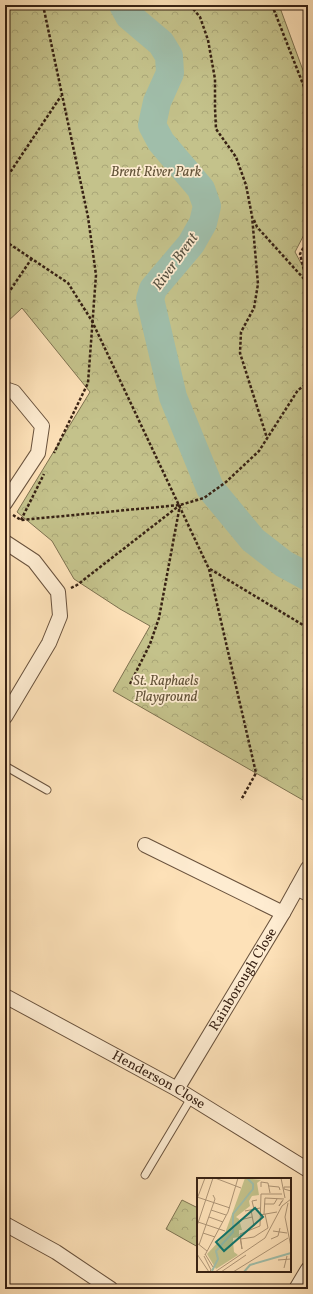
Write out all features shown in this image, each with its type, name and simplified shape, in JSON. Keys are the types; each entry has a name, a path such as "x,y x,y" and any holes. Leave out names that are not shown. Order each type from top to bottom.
{"street":[{"path":"5,389 14,392 42,426 38,453 5,503"},
{"path":"5,542 34,561 58,592 60,616 49,643 5,717"},
{"path":"145,845 283,913"},
{"name":"Rainborough Close","path":"177,1089 283,913 302,891 308,868"},
{"name":"Henderson Close","path":"5,996 177,1089 308,1170"},
{"path":"5,1224 56,1252 107,1288"},
{"path":"296,1289 307,1271"}],"lane":[{"path":"5,766 47,790"},
{"path":"145,1175 191,1098"}],"path":[{"path":"43,5 61,96 88,217 96,275 88,383 51,458"},
{"path":"190,5 200,17 208,40 215,79 216,129 236,157 246,185 252,216 258,284 254,308 241,332 240,352 267,438"},
{"path":"272,5 308,97"},
{"path":"5,180 61,96"},
{"path":"252,216 257,227 305,280"},
{"path":"308,240 300,254 305,280 308,287"},
{"path":"5,241 68,283 92,321 210,569 256,773 241,800"},
{"path":"5,298 32,258"},
{"path":"45,472 21,520 180,505 204,498 226,482 259,451 298,390 308,383"},
{"path":"58,592 77,586 180,505"},
{"path":"130,684 150,644 158,618 180,505"},
{"path":"210,569 308,628"}],"green space":[{"name":"Brent River Park","path":"5,5 279,5 308,84 308,227 295,252 308,276 308,803 113,691 150,626 120,609 74,579 52,541 17,512 90,392 22,308 5,324"},
{"path":"182,1200 197,1208 197,1246 166,1229"}],"waterway":[{"name":"River Brent","path":"123,5 129,16 161,43 169,56 170,73 157,102 152,125 161,142 201,189 207,206 203,223 191,244 153,289 150,299 173,397 210,488 253,540 284,564 308,577"}],"park label":[{"name":"St. Raphaels Playground","path":"166,690"}]}
